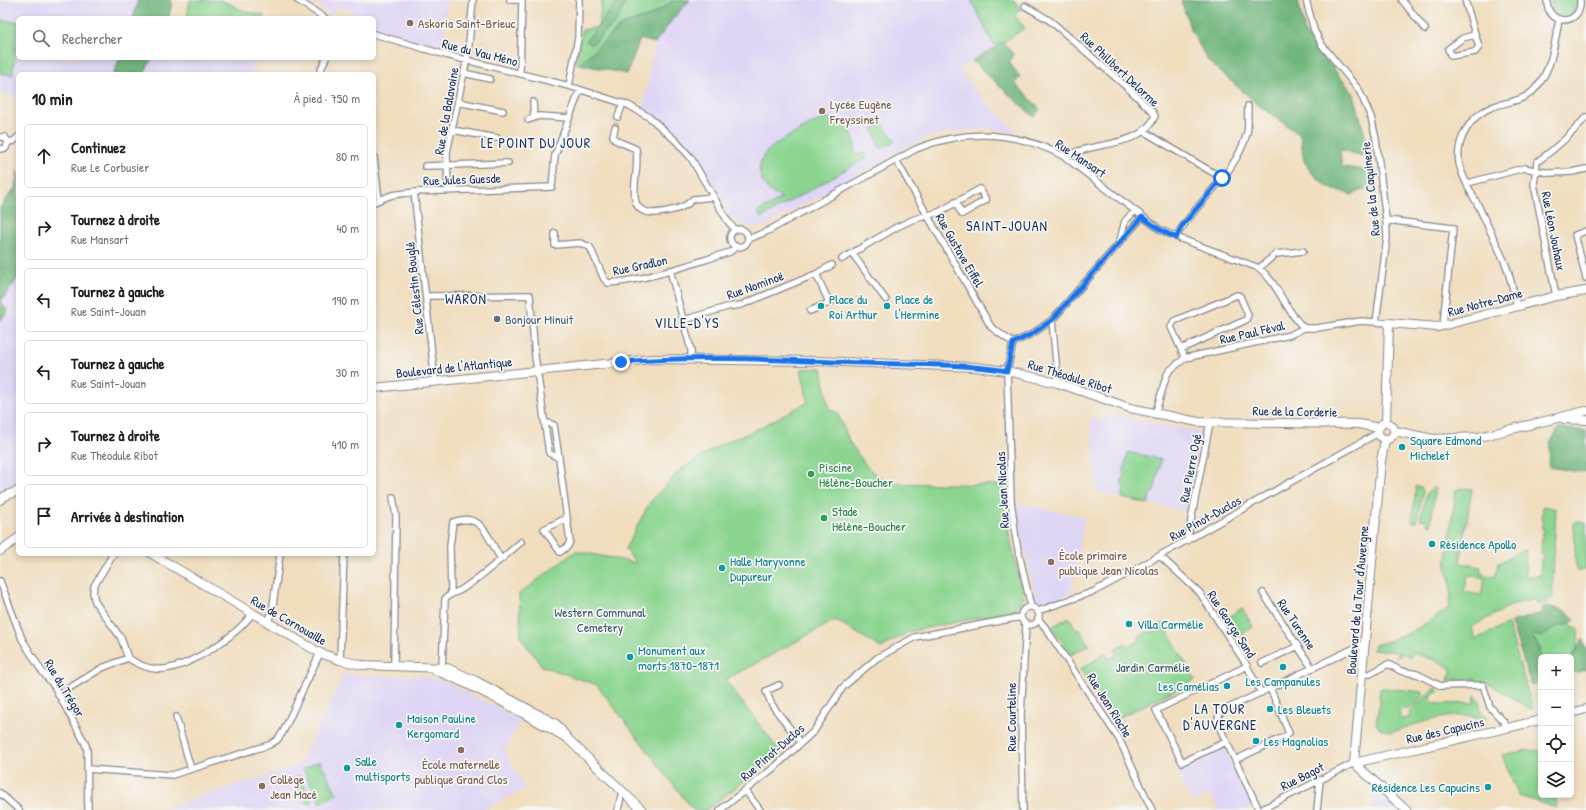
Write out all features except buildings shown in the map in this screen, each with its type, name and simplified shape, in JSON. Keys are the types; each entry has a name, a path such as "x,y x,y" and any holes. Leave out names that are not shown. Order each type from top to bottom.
{"street":[{"path":"297,0 322,16"},
{"name":"Rue de la Balavoine","path":"448,190 447,152 464,74 473,0"},
{"path":"510,0 522,0 520,73"},
{"path":"569,86 578,38 578,0"},
{"name":"Rue de la Caquinerie","path":"1306,0 1314,30 1322,46 1359,90 1365,103 1376,139 1387,238 1376,322"},
{"path":"1402,0 1425,29"},
{"path":"1465,0 1474,35 1479,47 1475,52 1451,56 1448,49 1463,38 1474,35"},
{"path":"1547,0 1550,13 1559,20 1573,18 1582,4"},
{"name":"Rue Philibert Delorme","path":"1025,6 1044,16 1053,23 1156,116 1152,124 1143,131 1114,144 1074,151 1065,156"},
{"path":"1517,306 1502,258 1459,163 1460,147 1463,133 1478,115 1492,108 1521,99 1531,93 1539,84 1549,66 1559,20"},
{"name":"Rue du Vau Méno","path":"376,35 466,60 569,86 623,103 649,117 676,141 691,158 727,220 735,230"},
{"path":"320,72 325,60"},
{"path":"464,74 490,79"},
{"path":"528,120 534,117 569,118 580,90"},
{"path":"458,102 503,110"},
{"path":"533,102 534,117"},
{"path":"618,117 623,103"},
{"path":"1176,238 1182,226 1222,178 1241,150 1247,132 1248,106"},
{"name":"Rue Jules Guesde","path":"376,201 392,195 414,192 552,187 555,155 569,118"},
{"path":"1536,169 1536,162 1561,144 1586,118"},
{"path":"615,128 613,136 615,140 636,149 635,202 641,210 651,214 688,205 692,198 713,197"},
{"path":"452,130 497,138"},
{"path":"1143,131 1222,178"},
{"name":"Rue Mansart","path":"748,239 766,232 896,160 930,143 949,138 975,135 1011,137 1049,148 1065,156 1142,217 1159,229 1176,238 1259,268 1267,275 1295,320 1304,328"},
{"path":"0,137 5,137 8,142"},
{"path":"8,142 16,139"},
{"path":"0,149 6,148 8,142"},
{"name":"Rue Gustave Eiffel","path":"896,160 991,327 1013,343"},
{"path":"426,166 508,164"},
{"path":"1468,183 1524,168 1536,169 1550,173 1572,172 1586,169"},
{"name":"Rue Léon Jouhaux","path":"1536,169 1534,184 1556,296"},
{"path":"842,259 912,220 928,216 980,188 986,200 962,214 956,202"},
{"name":"Rue Célestin Bouglé","path":"414,192 435,381"},
{"path":"1117,245 1123,233 1125,221 1135,211"},
{"path":"1013,343 1032,334 1052,320 1142,217"},
{"path":"1386,220 1453,228 1442,321 1444,326"},
{"path":"735,230 744,231 748,239 745,245 736,247 730,241 730,234 735,230"},
{"path":"1586,231 1575,235 1586,278"},
{"name":"Rue Gradlon","path":"555,233 555,245 580,244 590,247 604,279 608,283 626,282 670,270 730,252 736,247"},
{"path":"1259,268 1276,254 1303,252"},
{"path":"852,253 886,300"},
{"name":"Rue Nominoë","path":"684,320 727,307 741,305 816,274 832,265"},
{"path":"670,270 684,320 692,358"},
{"path":"810,311 831,302 816,274"},
{"name":"Rue Notre-Dame","path":"1389,323 1430,327 1444,326 1556,296 1586,291"},
{"path":"426,296 530,295 534,356 549,453 559,458"},
{"path":"1181,349 1246,320 1248,315 1238,295 1174,321 1171,327 1185,358"},
{"path":"1052,320 1058,382"},
{"name":"Rue Paul Féval","path":"1155,415 1169,371 1185,358 1290,335 1304,328 1317,328 1352,322 1389,323"},
{"path":"1389,323 1381,428 1385,440 1392,438 1395,431"},
{"name":"Rue Jean Nicolas","path":"1013,343 1007,371 1012,512 1016,540 1031,607"},
{"name":"Rue Théodule Ribot","path":"537,370 653,359 692,358 967,367 1007,371 1058,382 1130,408 1155,415 1210,422"},
{"name":"Boulevard de l'Atlantique","path":"376,388 537,370"},
{"path":"1395,431 1433,439 1470,438 1485,436 1586,411"},
{"path":"1555,419 1586,420"},
{"path":"545,422 554,425 559,458 570,540 568,546 560,552 544,529 567,518"},
{"name":"Rue de la Corderie","path":"1210,422 1359,424 1381,428"},
{"name":"Rue Pierre Ogé","path":"1187,542 1210,422"},
{"path":"1381,428 1393,426 1395,431"},
{"name":"Rue Pinot-Duclos","path":"1038,611 1095,591 1187,542 1381,428"},
{"name":"Boulevard de la Tour d'Auvergne","path":"1354,763 1381,461 1385,440"},
{"path":"0,500 5,496 16,492"},
{"path":"393,497 396,516 394,666"},
{"path":"452,594 450,546 453,522 475,521 481,525 502,559"},
{"path":"0,551 16,539"},
{"path":"442,668 443,606 445,599 462,590 521,542"},
{"path":"112,556 94,586 93,593 95,602 121,638 128,658 143,668 157,670 180,666 231,637 252,614"},
{"name":"Rue de Cornouaille","path":"155,556 320,654 361,665 447,668 476,681 556,724 569,740 642,810"},
{"path":"267,622 272,613 280,556"},
{"path":"340,660 344,556"},
{"name":"Rue George Sand","path":"1160,556 1200,594 1247,666 1261,693"},
{"name":"Rue du Trégor","path":"0,581 22,639 58,695 85,743 87,749 88,810"},
{"name":"Rue Turenne","path":"1263,593 1312,668"},
{"path":"1031,607 1038,611 1038,619 1032,624 1026,624 1021,617 1024,609 1031,607"},
{"name":"Rue Pinot-Duclos","path":"720,810 776,766 801,744 814,731 843,687 877,658 915,637 1021,617"},
{"name":"Rue Jean Rioche","path":"1038,619 1045,626 1119,739 1152,810"},
{"name":"Rue Courteline","path":"1023,810 1021,715 1026,624"},
{"path":"1259,810 1216,722 1220,712 1365,643"},
{"path":"1262,663 1298,646"},
{"path":"87,769 172,775 269,745 277,740 320,654"},
{"path":"58,695 102,668 128,658"},
{"path":"1362,674 1370,674 1388,664 1407,673 1417,674 1441,686 1483,685 1490,707 1504,722 1506,728"},
{"path":"1226,742 1182,762 1156,710 1247,666"},
{"name":"Rue de Cornouaille","path":"427,667 473,687 523,713 569,740"},
{"path":"779,685 766,691 772,705 801,744"},
{"path":"1235,760 1286,736 1289,733 1270,688"},
{"path":"1574,712 1586,709"},
{"path":"176,717 191,769"},
{"name":"Rue des Capucins","path":"1354,763 1538,721"},
{"path":"1354,763 1406,810"},
{"name":"Rue Bagot","path":"1259,810 1354,763"},
{"path":"1317,810 1320,780"},
{"path":"745,790 760,810"},
{"path":"618,810 622,791"},
{"path":"0,793 19,810"}],"shaded area":[{"path":"0,0 138,0 134,16 16,16 16,60 119,60 114,72 16,72 16,99 0,91"},
{"name":"Askoria Saint-Brieuc","path":"306,0 447,0 443,49 376,29 376,16 352,16 353,11 336,7 332,16 316,3 315,5"},
{"name":"Lycée Eugène Freyssinet","path":"690,0 971,0 992,44 995,43 997,46 960,69 976,91 1018,133 994,129 973,129 931,136 912,144 868,168 768,225 754,228 739,224 728,214 684,142 667,125 643,107 655,43 672,20"},
{"path":"151,60 256,60 252,72 145,72"},
{"path":"16,281 16,486 13,486 0,493 0,321 8,311 0,302"},
{"path":"1115,412 1124,417 1202,433 1186,511 1097,493 1090,417 1102,421 1105,414 1114,418"},
{"name":"École primaire publique Jean Nicolas","path":"1017,504 1085,517 1070,594 1044,603 1036,599 1022,538"},
{"path":"345,673 353,675 423,676 446,682 523,721 519,723 505,750 525,789 483,810 159,810 299,765"},
{"path":"1224,749 1252,805 1248,810 1219,810 1210,794 1192,803 1177,772"},
{"path":"1378,795 1394,810 1370,810 1373,800"}],"green space":[{"path":"138,0 172,0 169,16 134,16"},
{"path":"190,0 221,0 244,11 264,15 264,16 187,16"},
{"path":"602,0 675,0 650,16 622,25 579,64 576,63 582,30 598,27"},
{"path":"618,0 627,0 618,20 592,45 586,41"},
{"path":"675,0 690,0 672,20 655,43 640,39 627,74 579,64 622,25 650,16"},
{"path":"971,0 1014,0 1020,10 1014,15 1025,28 997,46 995,43 993,44"},
{"path":"1181,0 1298,0 1305,33 1354,94 1371,158 1340,150 1342,167 1374,171 1374,184 1352,195 1326,186 1312,173 1304,161 1300,135 1256,103 1208,61 1190,28"},
{"path":"1551,0 1577,0 1577,7 1569,16 1560,17 1553,11"},
{"path":"0,20 16,22 16,43 13,75 0,73"},
{"path":"1003,42 1014,54 1009,62 1020,77 1015,83 1040,109 1034,117 972,61"},
{"path":"119,60 151,60 145,72 114,72"},
{"path":"826,118 840,122 850,130 854,141 855,156 863,152 866,158 761,218 758,212 782,198 770,191 762,180 760,164 763,158 767,152 779,142 809,125"},
{"path":"883,124 895,141 881,149 873,130 876,125"},
{"path":"16,182 16,281 0,302 0,207 15,188"},
{"path":"0,302 8,311 0,321"},
{"name":"Stade Hélène-Boucher","path":"822,368 829,410 837,412 850,443 868,468 887,483 1003,485 1009,534 1024,598 1016,610 908,632 881,648 836,620 725,680 781,753 706,810 693,810 597,685 542,666 521,638 519,594 576,551 636,563 625,549 650,502 680,470 723,443 749,433 808,402 801,369"},
{"path":"1559,428 1586,431 1586,473 1549,467 1550,443"},
{"path":"1128,452 1161,459 1154,492 1151,492 1148,504 1122,498 1124,486 1121,485"},
{"path":"1416,486 1421,487 1423,492 1416,522 1412,522"},
{"path":"1435,487 1431,525 1426,524 1427,520 1420,519 1426,495 1430,489"},
{"path":"1460,488 1472,489 1460,563 1481,567 1480,573 1495,577 1498,563 1526,550 1525,576 1540,576 1541,559 1543,559 1543,555 1541,555 1542,533 1544,533 1544,529 1542,529 1543,506 1556,509 1552,600 1544,597 1549,602 1537,604 1535,599 1514,604 1471,627 1476,639 1508,624 1533,710 1486,682 1476,683 1475,679 1448,680 1452,670 1443,663 1414,653 1410,657 1404,653 1395,657 1399,652 1372,650 1374,645 1413,631 1448,609 1451,595 1450,580 1446,571 1456,490","holes":["1468,575 1485,578 1481,595 1464,592"]},
{"path":"1574,522 1586,522 1586,570 1576,570"},
{"path":"1543,607 1552,607 1565,611 1575,620 1569,624 1558,626 1542,637 1534,635 1533,638 1539,647 1538,663 1534,667 1536,673 1538,673 1538,683 1531,685 1511,622 1542,613"},
{"path":"1242,608 1253,627 1239,636 1227,618"},
{"path":"1069,617 1077,631 1080,629 1089,645 1071,655 1052,627"},
{"name":"Jardin Carmélie","path":"1163,623 1195,680 1114,720 1080,669 1106,653 1109,659 1118,654 1115,648 1126,643 1128,647 1140,640 1138,637 1149,631 1150,633 1160,628 1159,625"},
{"path":"1569,624 1577,628 1578,640 1574,654 1540,654 1539,647 1533,637 1534,635 1542,637 1558,626"},
{"path":"1582,639 1586,650 1586,669 1579,672 1574,672 1574,655"},
{"path":"1538,663 1538,673 1536,673 1534,667"},
{"path":"1384,688 1423,692 1423,696 1409,709 1403,708 1400,711 1399,716 1402,719 1409,718 1410,711 1435,688 1437,688 1438,692 1431,695 1432,704 1474,703 1475,695 1480,703 1483,714 1489,720 1476,717 1452,716 1428,721 1391,732 1381,729 1376,724 1378,713 1380,712 1378,711 1379,701 1381,700 1379,698 1380,689"},
{"path":"1528,750 1538,751 1538,798 1555,798 1557,808 1519,796 1502,755"},
{"path":"320,761 337,794 320,803 303,769"},
{"path":"299,776 313,802 308,804 294,779"}],"tunnel":[{"path":"615,128 618,117"}],"place":[{"name":"Askoria Saint-Brieuc","path":"410,23"},
{"name":"Lycée Eugène Freyssinet","path":"822,111"},
{"name":"Place du Roi Arthur","path":"821,306"},
{"name":"Place de l'Hermine","path":"887,306"},
{"name":"Bonjour Minuit","path":"497,319"},
{"name":"Square Edmond Michelet","path":"1402,447"},
{"name":"Piscine Hélène-Boucher","path":"811,474"},
{"name":"Stade Hélène-Boucher","path":"824,518"},
{"name":"Résidence Apollo","path":"1432,544"},
{"name":"École primaire publique Jean Nicolas","path":"1051,562"},
{"name":"Halle Maryvonne Dupureur","path":"722,568"},
{"name":"Villa Carmélie","path":"1129,624"},
{"name":"Monument aux morts 1870-1871","path":"630,657"},
{"name":"Les Campanules","path":"1283,667"},
{"name":"Les Camélias","path":"1227,686"},
{"name":"Les Bleuets","path":"1270,709"},
{"name":"Maison Pauline Kergomard","path":"399,725"},
{"name":"Les Magnolias","path":"1256,741"},
{"name":"École maternelle publique Grand Clos","path":"461,750"},
{"name":"Salle multisports","path":"347,768"},
{"name":"Collège Jean Macé","path":"262,786"},
{"name":"Résidence Les Capucins","path":"1488,787"}],"district":[{"name":"LE POINT DU JOUR","path":"536,143"},
{"name":"SAINT-JOUAN","path":"1007,226"},
{"name":"WARON","path":"466,299"},
{"name":"VILLE-D'YS","path":"687,323"},
{"name":"LA TOUR D'AUVERGNE","path":"1220,718"}],"route":[{"path":"621,362 692,358 975,367 993,368 1007,371 1013,343 1032,334 1052,320 1142,217 1159,229 1176,238 1182,226 1222,178"}],"park label":[{"name":"Western Communal Cemetery","path":"600,620"}]}
